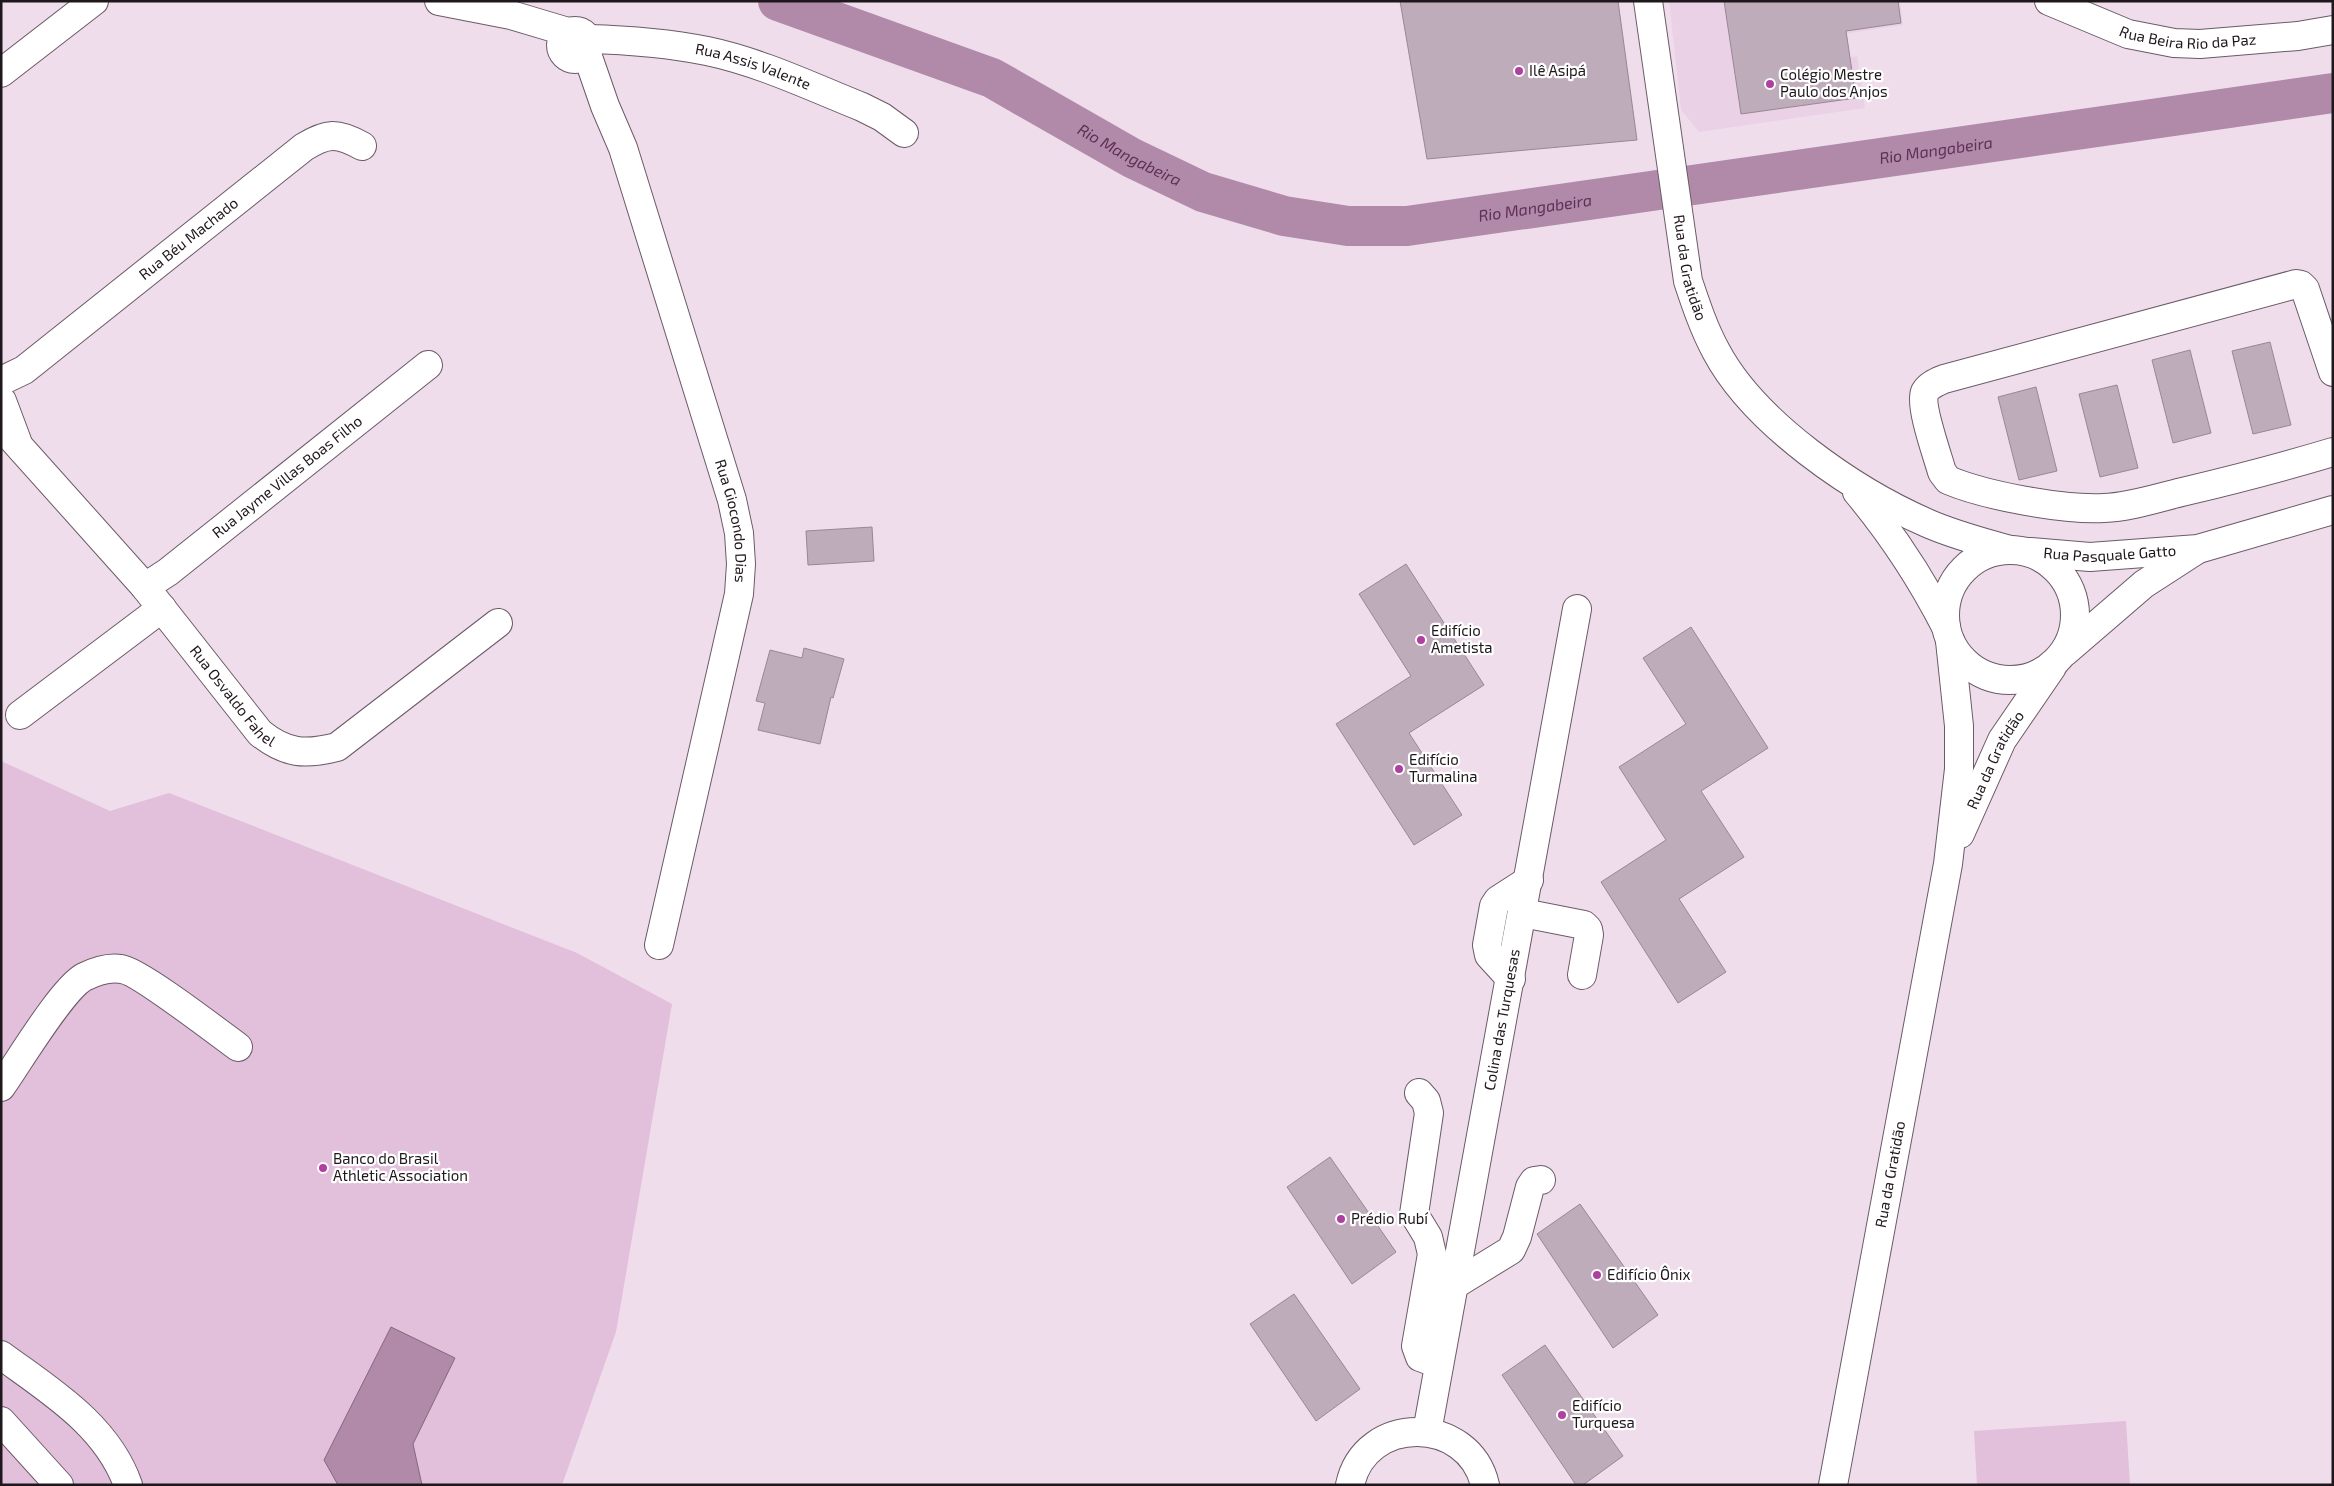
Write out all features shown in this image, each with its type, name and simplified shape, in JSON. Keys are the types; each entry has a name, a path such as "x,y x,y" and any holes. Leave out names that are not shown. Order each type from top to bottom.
{"street":[{"path":"1,73 94,1"},
{"name":"Rua Giocondo Dias","path":"439,1 495,11 527,21 575,47 605,106 623,148 723,468 739,533 739,594 659,945"},
{"name":"Rua da Gratidão","path":"1648,1 1688,281 1716,352 1736,382 1762,410 1791,436 1844,478 1926,523 1957,536 2016,551"},
{"name":"Rua Beira Rio da Paz","path":"2049,1 2128,34 2174,43 2200,44 2298,36 2333,30"},
{"name":"Rua Assis Valente","path":"575,47 640,40 707,51 734,58 862,107 882,117 904,133"},
{"name":"Rua Béu Machado","path":"5,390 304,147 330,135 345,136 362,146"},
{"path":"2330,357 2323,310 2301,285 2282,286 1944,379 1931,384 1924,393 1924,406 1942,472 1948,480 2030,501 2066,506 2105,508 2142,502 2276,469 2333,452"},
{"name":"Rua Jayme Villas Boas Filho","path":"145,587 168,572 428,366"},
{"name":"Rua Osvaldo Fahel","path":"5,390 10,435 145,587 260,733 276,745 297,751 319,752 337,747 498,623"},
{"name":"Rua da Gratidão","path":"1832,1485 1948,864 1959,769 1959,726 1948,634 1922,581 1903,551 1844,478"},
{"name":"Rua Pasquale Gatto","path":"2016,551 2090,557 2198,549 2333,510"},
{"name":"Rua Pasquale Gatto","path":"2058,659 2144,584 2198,549"},
{"path":"2016,551 2042,559 2059,573 2071,592 2075,614 2072,636 2058,659 2040,673 2024,679 2006,680 1988,676 1972,668 1959,656 1948,634 1945,608 1950,589 1960,573 1974,561 1991,553 2016,551"},
{"path":"20,715 162,608"},
{"name":"Colina das Turquesas","path":"1427,1432 1577,609"},
{"name":"Rua da Gratidão","path":"1948,864 2002,740 2026,702 2058,659"},
{"path":"1511,978 1490,955 1487,946 1494,906 1498,900 1529,880"},
{"path":"1523,913 1584,925 1588,929 1589,935 1582,975"},
{"path":"1,1087 63,998 82,978 100,971 122,968 140,978 238,1047"},
{"path":"1419,1092 1426,1101 1429,1113 1414,1214 1432,1246 1416,1346 1420,1357 1439,1364"},
{"path":"1427,1285 1454,1287 1511,1250 1517,1237 1530,1187 1534,1181 1542,1180"},
{"path":"1,1355 88,1422 107,1444 122,1468 128,1485"},
{"path":"1,1421 59,1485"},
{"path":"1350,1485 1352,1476 1364,1456 1382,1440 1404,1432 1427,1432 1445,1436 1461,1446 1474,1459 1483,1476 1485,1485"}],"shaded area":[{"name":"Colégio Mestre Paulo dos Anjos","path":"1669,1 1900,1 1903,25 1830,36 1834,60 1857,56 1865,108 1699,132 1681,110"},
{"name":"Banco do Brasil Athletic Association","path":"1,761 110,811 169,793 577,953 672,1004 616,1332 562,1485 1,1485"},
{"path":"391,1327 455,1358 413,1444 422,1485 338,1485 324,1460"},
{"path":"2126,1421 2130,1485 1977,1485 1974,1431"}],"building":[{"name":"Ilê Asipá","path":"1400,1 1618,1 1637,140 1427,159"},
{"path":"1724,1 1898,1 1901,23 1846,31 1856,98 1741,114"},
{"path":"2270,342 2291,425 2253,434 2232,351"},
{"path":"2190,350 2211,433 2173,443 2152,360"},
{"path":"2117,385 2138,468 2100,477 2079,394"},
{"path":"2036,387 2057,471 2019,480 1998,397"},
{"path":"872,527 874,561 808,565 806,531"},
{"path":"1406,564 1484,685 1409,733 1462,815 1414,845 1336,724 1411,676 1359,594"},
{"path":"1691,627 1768,748 1701,791 1744,857 1679,899 1726,972 1678,1003 1601,882 1666,840 1619,767 1686,724 1643,658"},
{"path":"804,648 844,659 833,698 831,697 820,744 758,730 765,703 756,701 770,650 802,658"},
{"name":"Prédio Rubí","path":"1330,1157 1396,1252 1352,1284 1287,1187"},
{"name":"Edifício Ônix","path":"1580,1204 1658,1315 1613,1348 1537,1234"},
{"path":"1294,1294 1360,1389 1316,1421 1250,1324"},
{"name":"Edifício Turquesa","path":"1545,1345 1623,1456 1583,1485 1576,1485 1502,1375"}],"waterway":[{"name":"Rio Mangabeira","path":"778,1 992,78 1132,158 1203,192 1284,216 1348,226 1407,226 2333,93"}],"place":[{"name":"Ilê Asipá","path":"1519,71"},
{"name":"Colégio Mestre Paulo dos Anjos","path":"1770,84"},
{"name":"Edifício Ametista","path":"1421,640"},
{"name":"Edifício Turmalina","path":"1399,769"},
{"name":"Banco do Brasil Athletic Association","path":"323,1168"},
{"name":"Prédio Rubí","path":"1341,1219"},
{"name":"Edifício Ônix","path":"1597,1275"},
{"name":"Edifício Turquesa","path":"1562,1415"}]}
